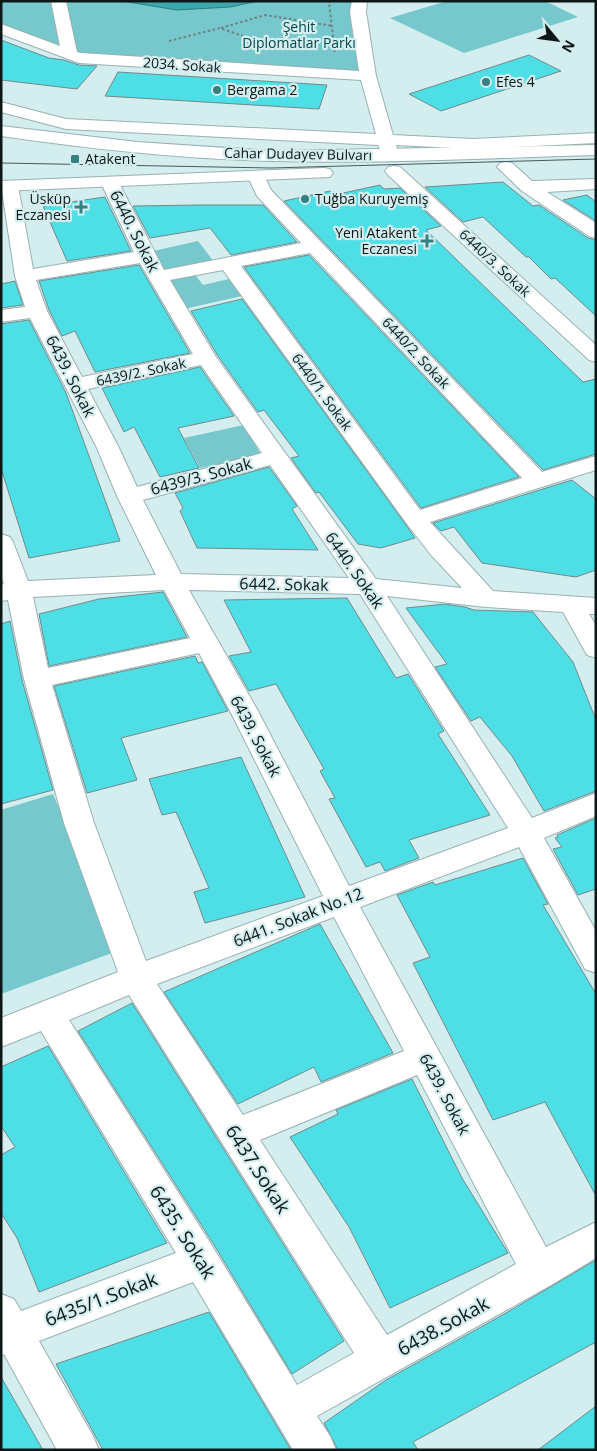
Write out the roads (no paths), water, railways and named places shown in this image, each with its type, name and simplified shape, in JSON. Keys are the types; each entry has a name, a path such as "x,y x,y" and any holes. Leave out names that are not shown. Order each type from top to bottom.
{"street":[{"path":"58,1 70,55"},
{"path":"360,1 358,12 368,76 389,155"},
{"name":"2034. Sokak","path":"1,29 79,58 368,76"},
{"path":"1,107 66,124 389,155 473,144 596,138"},
{"name":"Cahar Dudayev Bulvarı","path":"1,131 137,147 272,156 596,150"},
{"name":"Cahar Dudayev Bulvarı","path":"5,186 257,177 389,155 506,168 596,165"},
{"name":"6440/3. Sokak","path":"389,155 596,356"},
{"path":"506,168 528,187 596,232"},
{"name":"6440/2. Sokak","path":"257,177 263,192 537,481"},
{"name":"6440. Sokak","path":"110,183 152,266 206,358 274,457 368,586 526,833 596,960"},
{"path":"528,187 596,184"},
{"name":"6439. Sokak","path":"5,186 25,276 37,310 108,448 129,496 172,582 244,712 341,900 540,1272"},
{"path":"25,276 152,266 229,264 315,246"},
{"name":"6440/1. Sokak","path":"229,264 415,519 440,550 486,599"},
{"path":"1,316 37,310"},
{"name":"6439/2. Sokak","path":"75,385 206,358"},
{"name":"6439/3. Sokak","path":"129,496 274,457"},
{"path":"415,519 596,462"},
{"name":"6437.Sokak","path":"1,542 10,592 79,823 136,978 381,1360"},
{"name":"6442. Sokak","path":"10,592 172,582 368,586 486,599 584,606"},
{"path":"584,606 596,649"},
{"path":"37,679 206,643"},
{"name":"6441. Sokak No.12","path":"1,1033 136,978 341,900 526,833 596,804"},
{"name":"6435. Sokak","path":"48,1014 316,1450"},
{"path":"236,1134 425,1057"},
{"name":"6438.Sokak","path":"290,1410 596,1240"},
{"name":"6435/1.Sokak","path":"5,1327 201,1261"},
{"path":"5,1327 79,1450"}],"tram line":[{"path":"1,163 271,168 596,159"}],"place":[{"name":"Efes 4","path":"486,82"},
{"name":"Bergama 2","path":"217,90"},
{"name":"Atakent","path":"75,159"},
{"name":"Tuğba Kuruyemiş","path":"305,199"},
{"name":"Üsküp Eczanesi","path":"81,207"},
{"name":"Yeni Atakent Eczanesi","path":"427,241"}],"park label":[{"name":"Şehit Diplomatlar Parkı","path":"299,36"}]}
